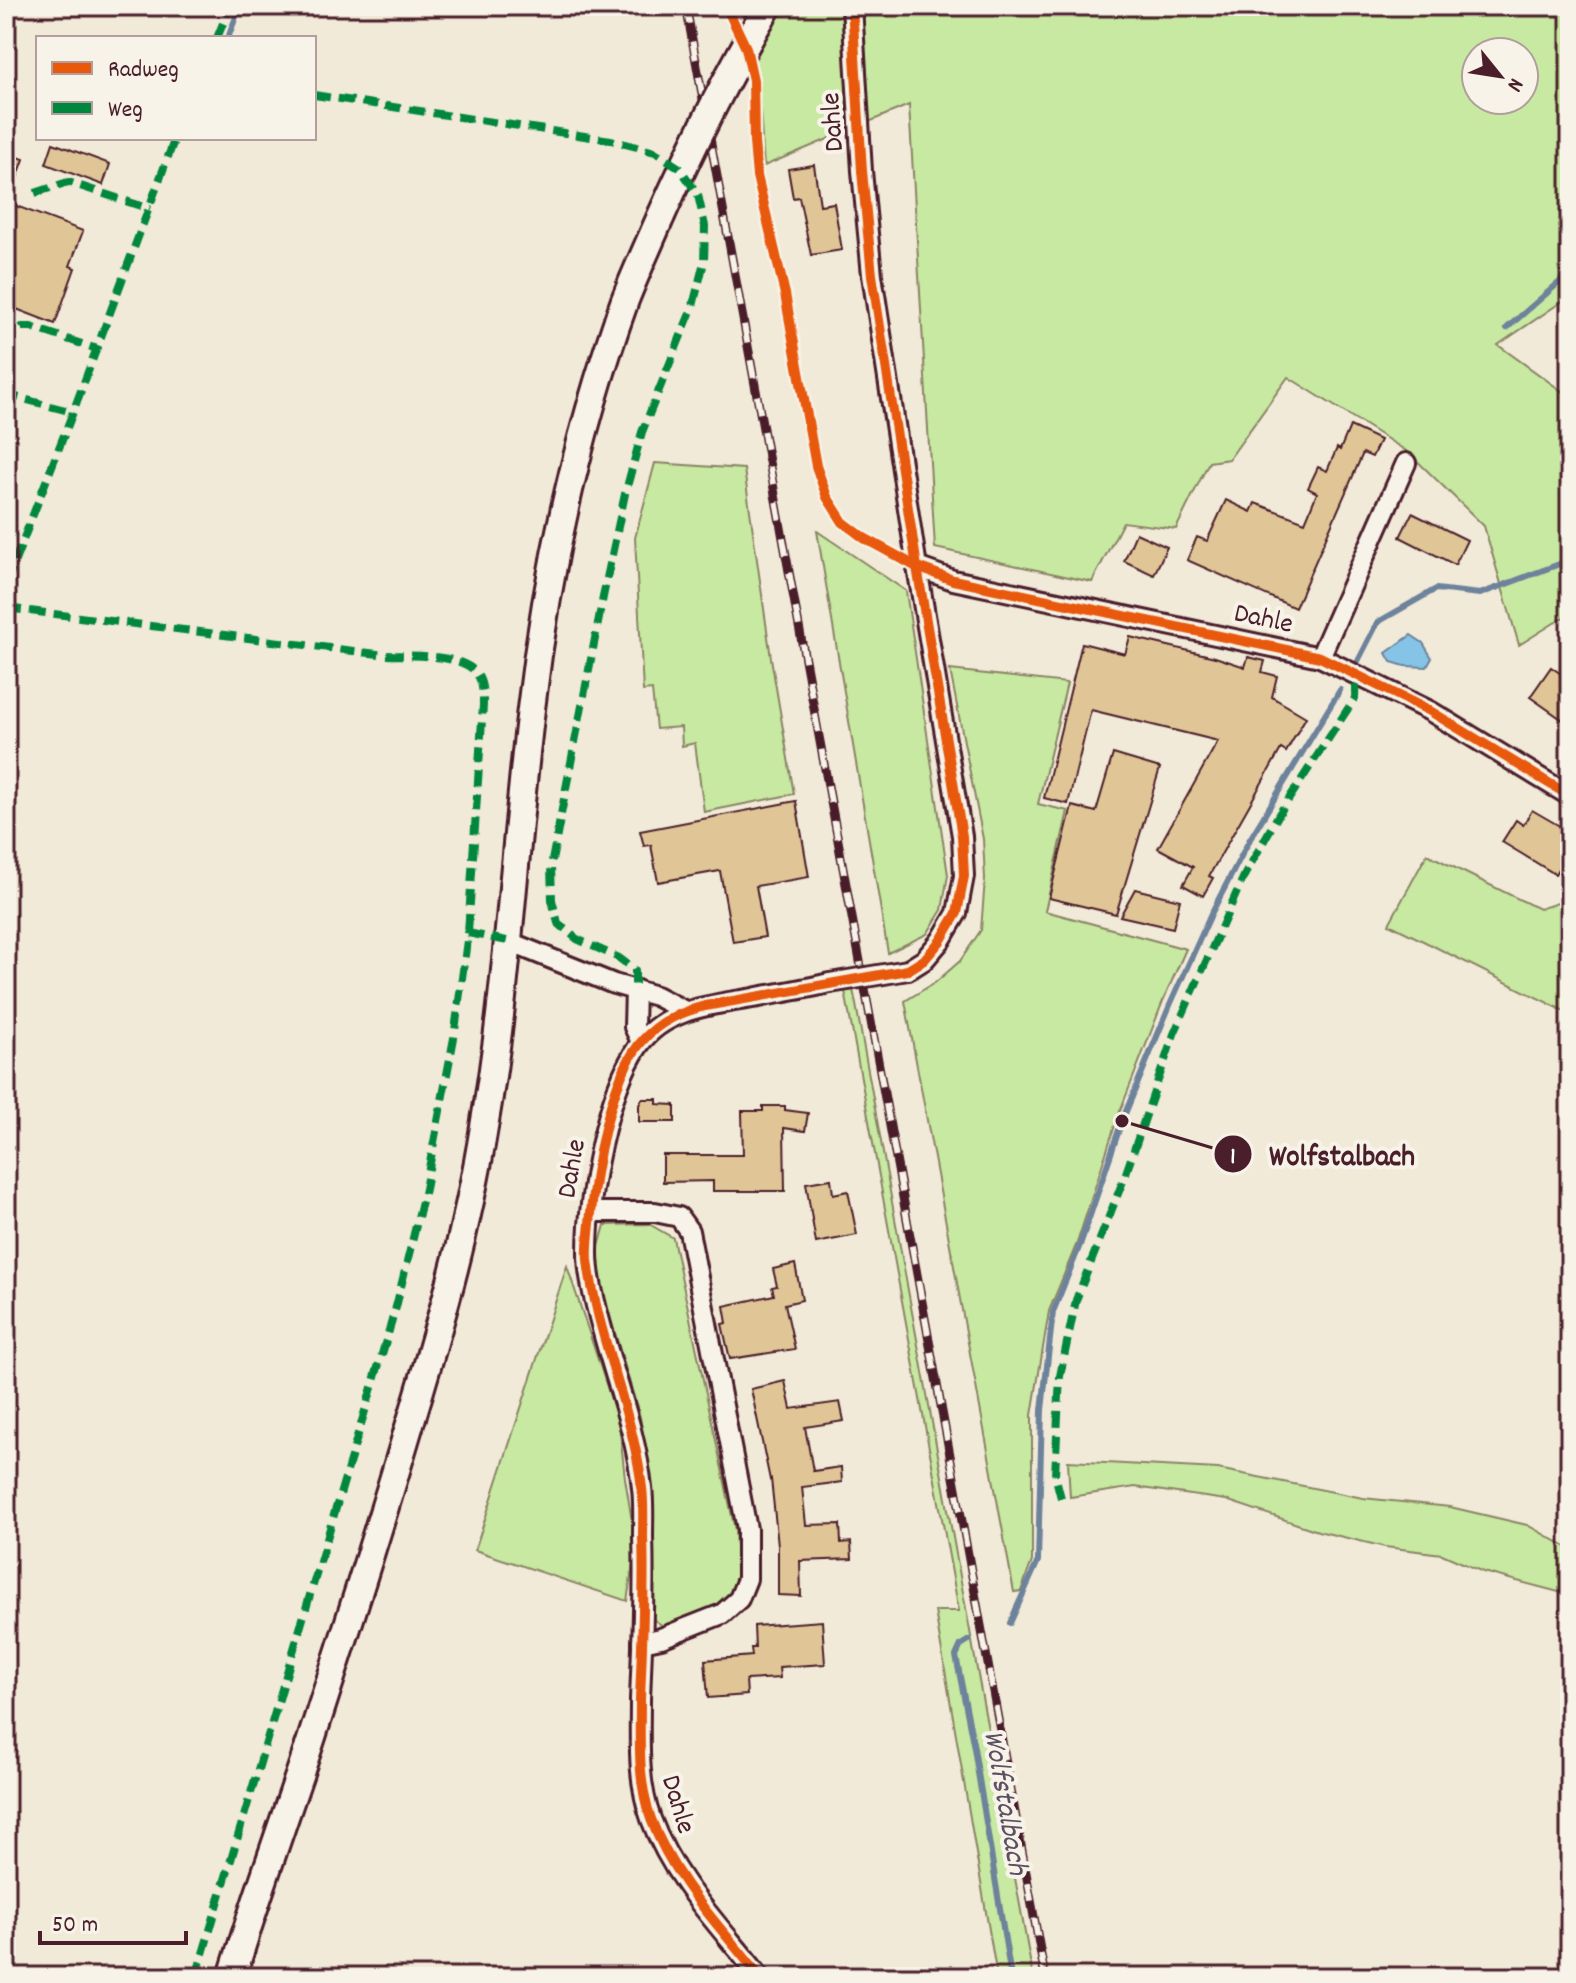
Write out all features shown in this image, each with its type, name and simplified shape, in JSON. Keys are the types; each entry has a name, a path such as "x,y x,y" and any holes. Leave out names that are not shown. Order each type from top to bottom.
{"main road":[{"path":"232,1977 395,1477 442,1318 467,1217 484,1127 498,1025 531,706 548,596 579,449 611,340 661,216 717,97 768,6"}],"street":[{"name":"Dahle","path":"760,1977 695,1899 669,1858 650,1817 641,1775 642,1489 629,1422 594,1299 587,1255 597,1164 616,1090 641,1042 661,1024 685,1011 908,970 924,960 941,940 957,913 964,876 962,836 872,275 852,6"},
{"name":"Dahle","path":"1320,657 1406,463"},
{"name":"Dahle","path":"917,567 953,580 1320,657 1430,711 1570,796"},
{"path":"507,941 614,984 656,996 685,1011"},
{"path":"635,989 634,1027 641,1042"},
{"name":"Dahle","path":"591,1212 655,1212 679,1217 689,1231 747,1529 747,1579 739,1599 722,1614 661,1638 642,1642"}],"green space":[{"path":"742,6 1570,6 1570,296 1498,345 1570,397 1570,613 1519,645 1484,526 1408,452 1288,377 1229,459 1209,462 1176,529 1123,522 1092,582 935,548 909,105 764,166 758,80"},
{"path":"655,463 744,469 794,794 704,812 695,743 682,746 681,727 656,729 652,690 643,691 635,538"},
{"path":"817,531 906,591 948,875 942,910 927,934 888,953"},
{"path":"950,670 1067,683 1038,804 1068,811 1045,911 1186,949 1117,1119 1077,1243 1049,1311 1032,1415 1032,1561 1021,1591 1014,1592 905,1001 936,982 960,961 981,930 985,879 983,839"},
{"path":"1427,854 1539,909 1570,899 1570,1014 1389,924"},
{"path":"853,990 1033,1977 997,1977 935,1611 959,1611 845,991"},
{"path":"649,1224 673,1238 735,1530 738,1580 732,1593 720,1604 663,1626 653,1619 649,1484 640,1417 604,1296 597,1254 605,1225"},
{"path":"567,1266 619,1423 636,1546 627,1601 475,1550"},
{"path":"1068,1461 1218,1469 1363,1498 1450,1507 1527,1525 1570,1549 1570,1595 1483,1572 1442,1554 1385,1547 1318,1531 1226,1500 1135,1487 1070,1497"}],"water":[{"path":"1411,635 1423,643 1432,658 1427,667 1391,662 1386,653"}],"building":[{"path":"53,143 110,164 103,185 46,164"},
{"path":"6,153 24,159 8,203 83,231 70,266 75,268 55,324 6,305"},
{"path":"814,165 820,205 834,203 842,250 811,255 799,197 793,198 788,169"},
{"path":"1350,426 1380,440 1372,457 1363,453 1295,608 1187,560 1197,537 1207,541 1226,500 1251,512 1255,503 1305,522 1317,493 1308,488 1318,467 1327,471"},
{"path":"1412,513 1467,540 1455,565 1400,537"},
{"path":"1136,533 1167,547 1154,575 1124,561"},
{"path":"1130,637 1245,667 1248,657 1265,661 1262,672 1277,676 1272,697 1306,717 1286,752 1281,749 1209,876 1213,878 1203,896 1183,885 1193,867 1158,848 1218,741 1091,710 1068,804 1044,798 1082,643 1125,654"},
{"path":"1551,667 1570,680 1570,725 1530,697"},
{"path":"1113,754 1160,768 1116,914 1049,898 1072,806 1096,812"},
{"path":"796,801 809,877 756,886 765,937 733,942 720,871 658,882 651,845 644,846 640,831"},
{"path":"1532,810 1570,832 1570,860 1565,857 1555,874 1502,842 1516,820 1523,825"},
{"path":"1135,889 1180,900 1173,928 1120,916"},
{"path":"642,1099 657,1099 657,1104 675,1105 675,1122 639,1122"},
{"path":"763,1106 785,1106 785,1110 808,1113 805,1131 784,1128 785,1191 713,1191 713,1181 663,1182 663,1155 743,1155 742,1111 763,1111"},
{"path":"831,1179 833,1194 848,1191 857,1235 816,1243 806,1183"},
{"path":"795,1264 802,1300 785,1304 795,1349 730,1359 722,1324 727,1323 724,1306 774,1295 772,1287 777,1286 773,1269"},
{"path":"785,1381 791,1409 840,1402 844,1421 805,1427 813,1471 841,1467 842,1482 802,1487 806,1525 840,1524 841,1543 851,1542 852,1559 800,1561 801,1596 778,1595 778,1545 771,1479 751,1389"},
{"path":"822,1621 825,1664 779,1667 780,1678 746,1680 747,1695 708,1698 705,1660 752,1656 751,1648 755,1648 754,1626"}],"waterway":[{"path":"229,36 240,6"},
{"path":"1507,328 1570,273"},
{"name":"Wolfstalbach","path":"1358,661 1378,622 1436,589 1480,594 1570,560"},
{"name":"Wolfstalbach","path":"1010,1623 1038,1561 1042,1410 1053,1312 1080,1245 1122,1121 1212,912 1250,839 1340,690"},
{"name":"Wolfstalbach","path":"969,1640 961,1645 956,1656 1011,1977"}],"railway":[{"path":"686,6 1045,1977"}],"marked path":[{"path":"218,36 230,6"},
{"path":"316,95 611,140 655,152 680,168 698,195 705,226 704,262 693,306 642,432 625,494 551,866 552,900 558,923 577,939 619,958 635,970 635,989"},
{"path":"6,584 174,140"},
{"path":"35,193 68,182 150,209"},
{"path":"6,346 22,327 31,327 97,349"},
{"path":"6,390 12,396 73,412"},
{"path":"6,608 386,655 435,657 470,667 480,681 483,705 468,933"},
{"path":"1061,1498 1055,1475 1060,1376 1076,1300 1125,1176 1174,1034 1244,876 1279,814 1355,698 1356,674"},
{"path":"196,1977 396,1307 425,1189 454,1038 468,933 507,941"}],"cycle path":[{"path":"726,6 746,48 753,80 757,176 785,294 816,466 827,497 843,522 864,538 917,567 953,580 1320,657 1430,711 1570,796"},
{"path":"760,1977 685,1883 661,1841 647,1805 641,1775 640,1745 644,1578 642,1488 631,1430 599,1318 588,1246 595,1179 612,1101 631,1056 650,1033 671,1018 705,1006 908,970 924,960 941,940 957,913 964,876 962,836 872,275 852,6"}],"place":[{"name":"Wolfstalbach","path":"1122,1121"}]}
